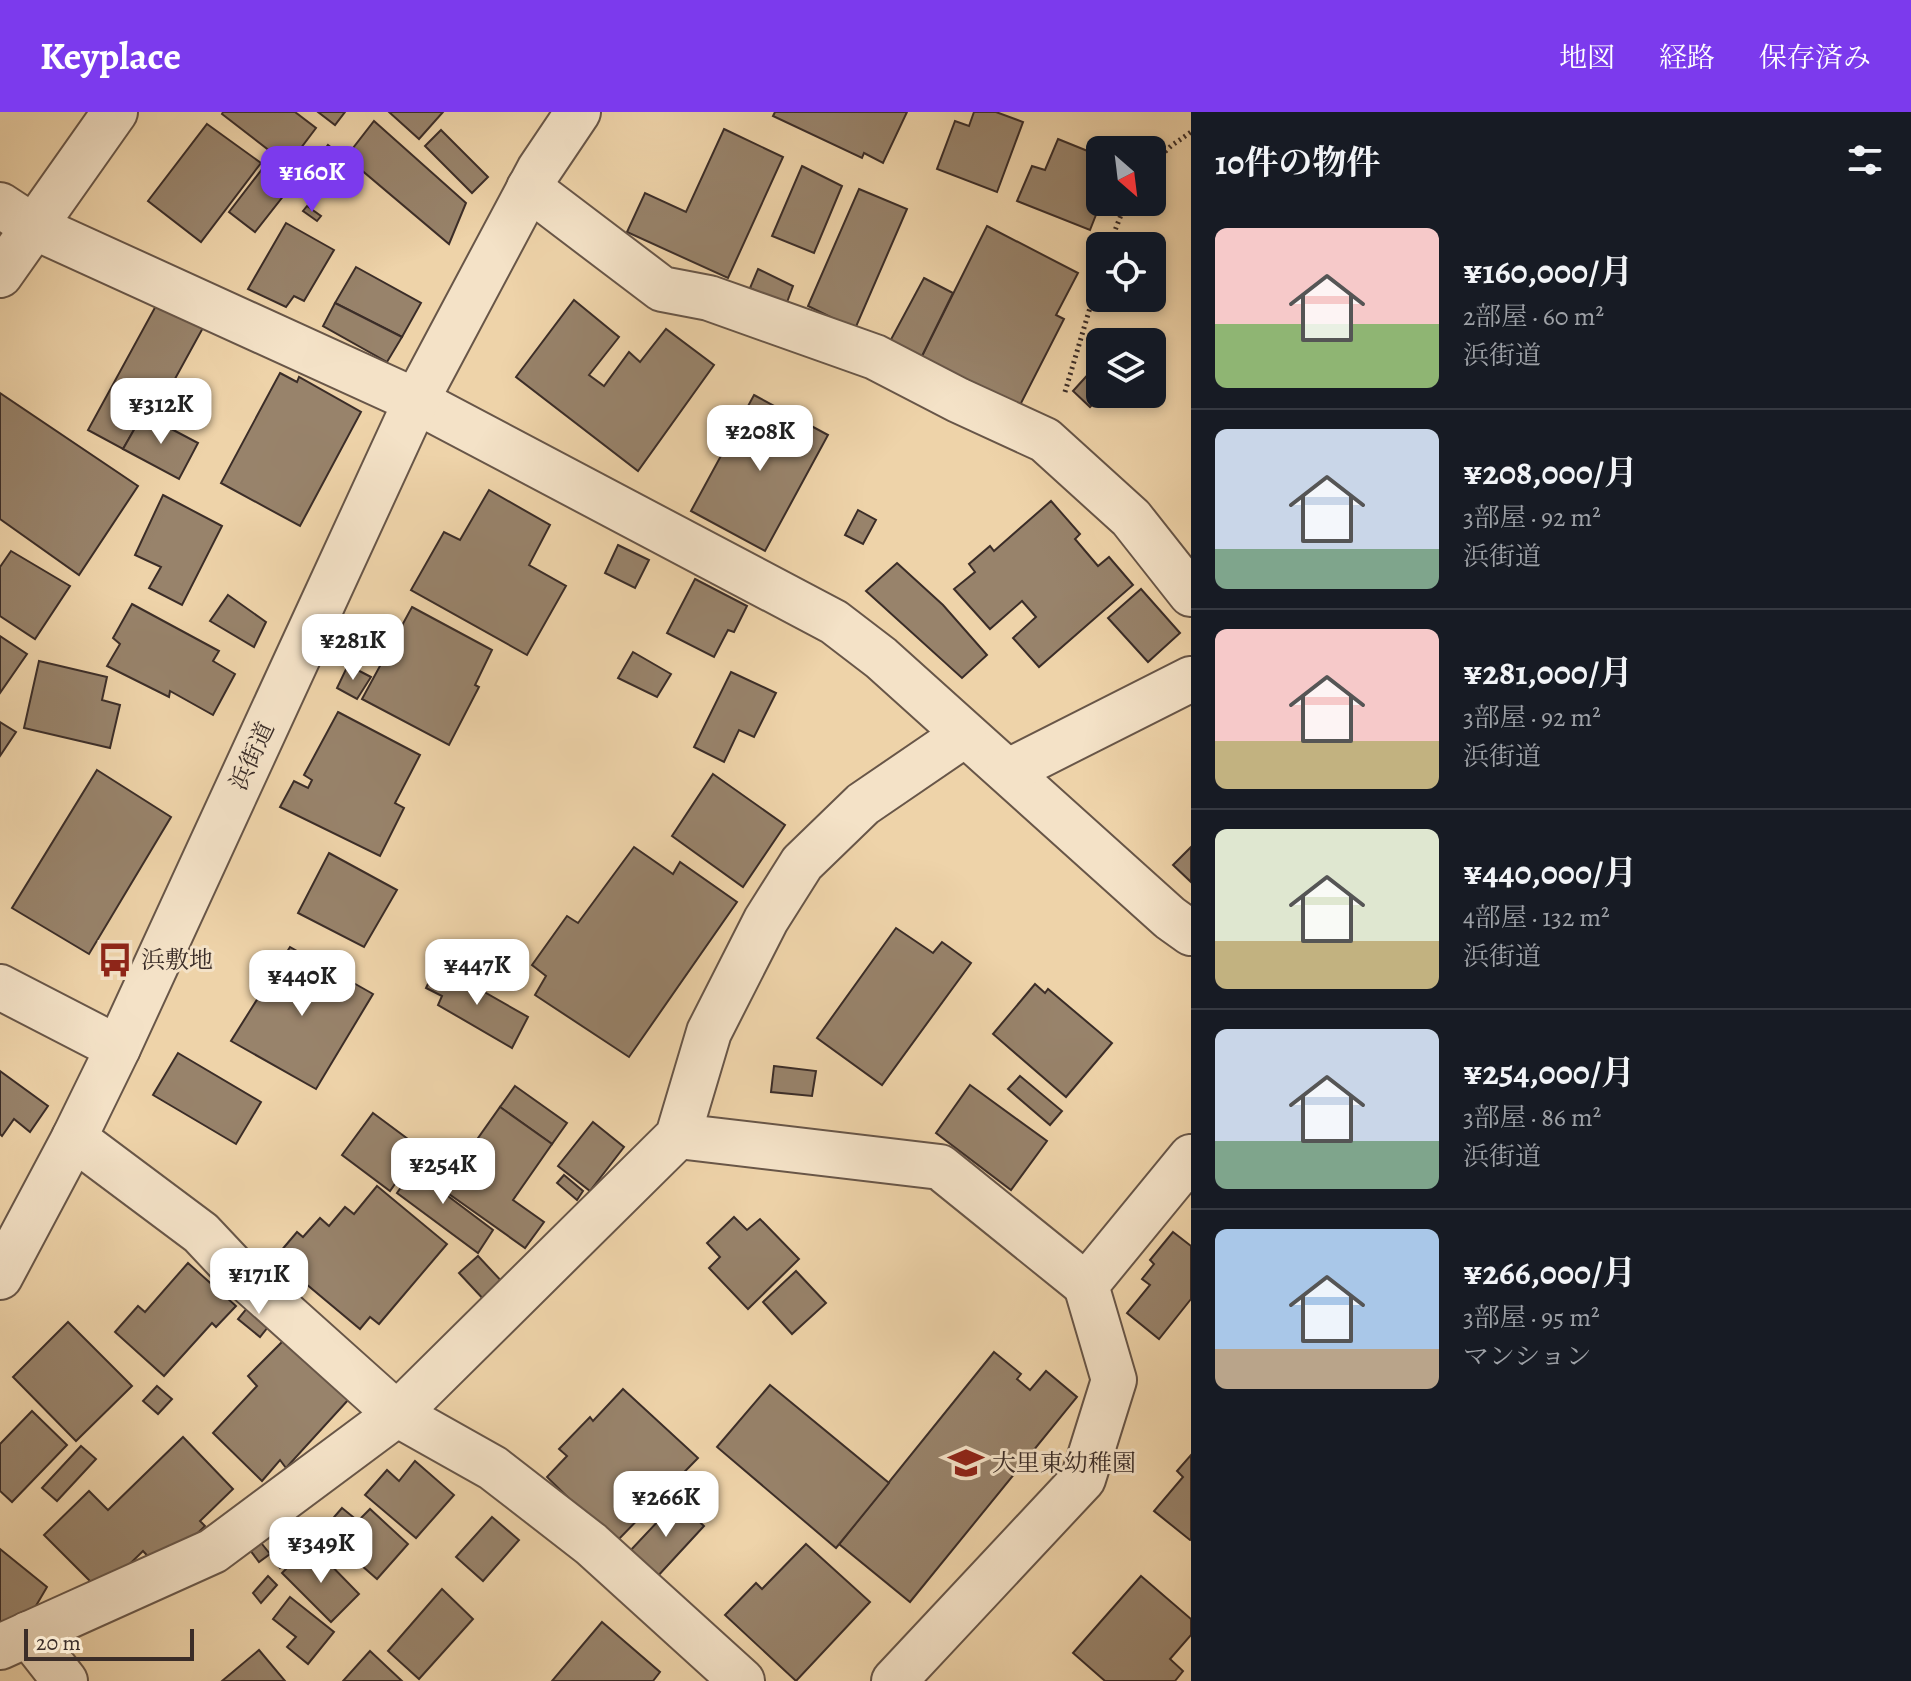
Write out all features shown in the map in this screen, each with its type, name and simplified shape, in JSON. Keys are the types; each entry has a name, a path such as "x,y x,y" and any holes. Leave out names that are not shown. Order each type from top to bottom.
{"street":[{"path":"0,275 16,216 115,112"},
{"name":"浜街道","path":"0,1277 118,1048 416,401 529,188 578,112"},
{"path":"529,188 662,289 709,298 875,357 1045,440 1131,518 1191,594"},
{"path":"16,216 416,401 834,622 881,658 1170,918 1191,933"},
{"path":"1009,771 1191,679"},
{"path":"65,1681 14,1640 213,1551 397,1414 678,1136 709,1032 766,920 802,863 863,804 964,735"},
{"path":"0,987 118,1048"},
{"path":"678,1136 940,1167 1086,1285 1114,1380 1083,1479 894,1681"},
{"path":"74,1138 201,1233 233,1267 397,1414 493,1468 591,1544 742,1681"},
{"path":"1086,1285 1191,1157"}],"path":[{"path":"1166,151 1191,132"},
{"path":"1045,440 1072,375 1089,312"}],"building":[{"path":"223,112 295,112 316,128 288,165"},
{"path":"318,112 345,112 335,125"},
{"path":"389,112 443,112 419,139"},
{"path":"775,112 907,112 883,163 864,153 862,158 773,116"},
{"path":"974,112 996,112 1023,122 997,192 937,169 955,121 969,126"},
{"path":"374,121 466,203 449,244 346,157"},
{"path":"207,124 261,163 201,242 148,201"},
{"path":"724,129 783,157 728,278 627,232 645,193 686,212"},
{"path":"441,130 488,177 472,193 425,146"},
{"path":"1058,139 1086,150 1086,216 1096,216 1090,230 1017,201 1032,166 1045,170"},
{"path":"328,145 337,152 315,180 306,174"},
{"path":"266,164 292,185 255,232 229,212"},
{"path":"802,166 842,186 814,253 772,236"},
{"path":"859,189 907,209 855,329 808,306"},
{"path":"307,206 321,216 317,221 303,211"},
{"path":"286,223 334,250 304,301 294,296 286,307 248,289"},
{"path":"987,226 1078,273 1056,315 1064,319 1016,413 920,360"},
{"path":"356,267 421,303 402,337 335,303"},
{"path":"758,269 793,286 786,305 750,288"},
{"path":"924,278 953,293 920,360 888,345"},
{"path":"574,300 619,337 589,375 604,386 629,352 640,362 666,329 714,365 638,471 516,377"},
{"path":"158,302 204,326 153,419 143,414 123,449 88,430"},
{"path":"335,303 402,337 387,362 323,326"},
{"path":"280,373 297,382 299,377 361,412 300,526 221,483"},
{"path":"1086,377 1086,403 1073,391"},
{"path":"0,393 138,486 79,575 0,519"},
{"path":"754,395 828,435 765,551 691,511"},
{"path":"143,414 198,443 179,479 123,449"},
{"path":"489,490 550,525 529,565 566,586 527,655 411,590 444,532 460,540"},
{"path":"163,495 222,526 182,605 149,588 161,567 135,555"},
{"path":"1051,501 1080,534 1075,539 1098,566 1109,557 1133,585 1039,667 1013,638 1036,617 1022,601 990,629 954,589 975,572 969,564 990,546 994,551"},
{"path":"858,510 876,520 863,544 845,535"},
{"path":"618,545 649,560 635,588 605,573"},
{"path":"11,551 70,586 35,639 0,616 0,567"},
{"path":"897,563 943,605 987,655 962,678 866,591"},
{"path":"695,579 747,606 734,632 728,630 714,657 667,633"},
{"path":"1141,589 1180,633 1148,662 1108,618"},
{"path":"228,595 266,622 254,647 210,621"},
{"path":"132,604 219,651 213,661 235,674 213,715 170,691 169,697 107,666 120,644 113,638"},
{"path":"412,607 492,650 475,685 479,687 449,745 362,699"},
{"path":"0,636 27,654 0,693"},
{"path":"633,652 671,674 657,697 618,678"},
{"path":"39,661 107,677 102,700 120,705 110,748 24,728"},
{"path":"348,665 371,677 357,699 337,688"},
{"path":"731,672 776,693 754,737 739,730 724,762 694,747"},
{"path":"338,712 420,755 395,803 404,808 380,856 280,807 294,781 308,788 312,780 304,775"},
{"path":"0,722 16,732 0,756"},
{"path":"97,770 171,817 89,954 12,908"},
{"path":"713,774 785,825 743,887 672,836"},
{"path":"634,847 673,874 680,862 737,902 629,1057 535,995 546,976 532,965 567,916 578,923"},
{"path":"1191,847 1191,882 1173,865"},
{"path":"329,853 397,890 364,947 298,913"},
{"path":"896,928 933,953 942,942 971,963 882,1085 817,1038"},
{"path":"290,947 373,994 316,1089 231,1041"},
{"path":"464,949 484,962 472,979 453,967"},
{"path":"437,965 528,1017 512,1048 438,1005 442,996 426,988"},
{"path":"1035,984 1045,993 1048,989 1112,1043 1066,1097 993,1034"},
{"path":"178,1053 261,1102 236,1144 153,1095"},
{"path":"774,1066 816,1071 812,1096 771,1092"},
{"path":"0,1071 48,1106 30,1132 14,1119 2,1136 0,1134"},
{"path":"1020,1076 1062,1111 1050,1125 1008,1089"},
{"path":"970,1085 1047,1141 1011,1190 936,1133"},
{"path":"515,1086 567,1123 552,1144 500,1107"},
{"path":"500,1107 552,1144 513,1200 544,1222 525,1248 442,1189"},
{"path":"373,1113 420,1148 390,1191 342,1155"},
{"path":"593,1122 624,1147 590,1191 558,1166"},
{"path":"428,1149 439,1157 424,1178 493,1230 478,1253 397,1193"},
{"path":"564,1175 583,1191 577,1200 557,1183"},
{"path":"377,1186 447,1244 379,1324 370,1317 360,1329 275,1258 297,1232 303,1237 320,1218 329,1226 345,1207 354,1214"},
{"path":"734,1217 747,1230 760,1219 799,1259 748,1309 709,1268 720,1257 707,1243"},
{"path":"1173,1232 1191,1246 1191,1299 1159,1339 1127,1313 1150,1285 1142,1279 1154,1264 1150,1260"},
{"path":"478,1256 506,1286 487,1303 459,1273"},
{"path":"188,1263 236,1306 216,1327 212,1323 164,1376 115,1332 138,1306 145,1312"},
{"path":"796,1271 826,1303 792,1334 763,1302"},
{"path":"257,1296 279,1313 260,1337 238,1319"},
{"path":"68,1322 132,1386 76,1441 13,1377"},
{"path":"286,1338 349,1399 286,1468 280,1460 262,1481 213,1433 257,1386 248,1376"},
{"path":"994,1352 1021,1374 1017,1379 1030,1390 1046,1371 1077,1397 910,1602 839,1544"},
{"path":"770,1385 889,1483 836,1548 717,1447"},
{"path":"157,1386 172,1399 158,1414 143,1401"},
{"path":"623,1389 698,1458 615,1543 547,1477 567,1456 559,1449 590,1417 593,1421"},
{"path":"32,1411 67,1445 12,1502 0,1491 0,1444"},
{"path":"183,1437 233,1489 200,1521 205,1526 178,1552 156,1565 143,1551 101,1592 44,1535 89,1491 108,1510"},
{"path":"81,1446 96,1459 57,1501 42,1488"},
{"path":"1191,1455 1190,1540 1154,1511 1183,1477 1177,1471"},
{"path":"415,1461 454,1495 416,1538 365,1495 387,1470 399,1481"},
{"path":"677,1501 704,1526 656,1578 629,1552"},
{"path":"342,1508 358,1521 370,1509 408,1544 377,1579 322,1531"},
{"path":"492,1517 519,1540 483,1581 456,1557"},
{"path":"258,1539 270,1554 259,1562 247,1546"},
{"path":"289,1543 298,1554 280,1568 272,1557"},
{"path":"806,1544 870,1602 796,1681 725,1615 756,1583 762,1589"},
{"path":"0,1549 47,1587 30,1616 0,1625"},
{"path":"317,1551 359,1594 331,1622 282,1573 302,1553 307,1559"},
{"path":"268,1576 277,1585 261,1603 253,1593"},
{"path":"1141,1576 1191,1619 1191,1635 1170,1659 1183,1671 1175,1681 1105,1681 1073,1653"},
{"path":"442,1589 473,1619 419,1679 388,1651"},
{"path":"290,1597 334,1632 308,1664 287,1647 296,1637 273,1619"},
{"path":"602,1622 660,1672 653,1681 552,1681"},
{"path":"259,1650 285,1681 222,1681"},
{"path":"370,1651 402,1681 343,1681"}],"place":[{"name":"浜敷地","path":"115,960"},
{"name":"大里東幼稚園","path":"966,1463"}]}
